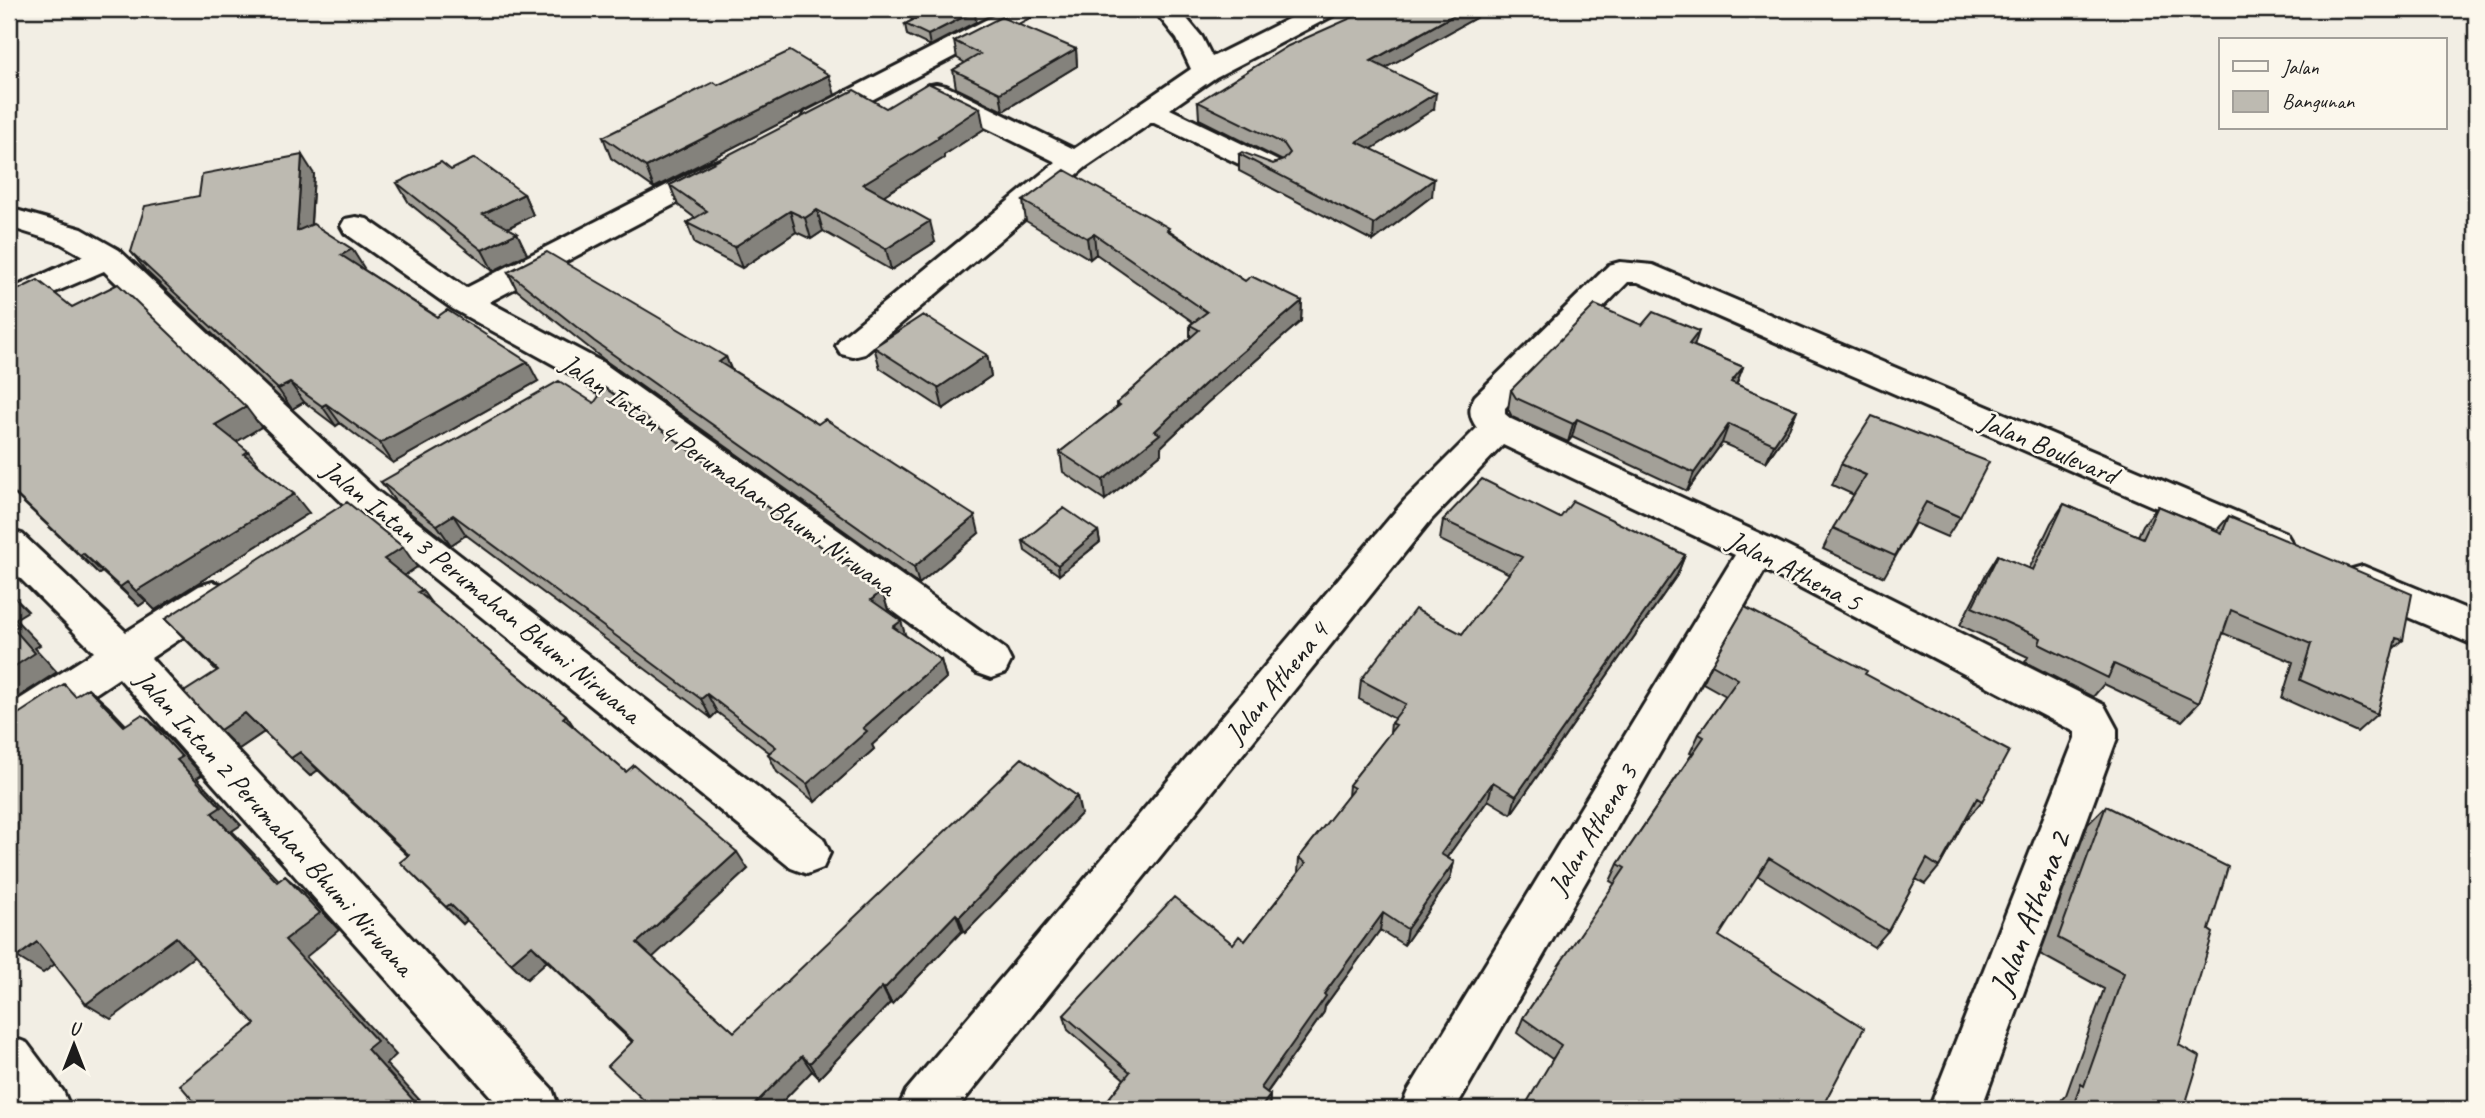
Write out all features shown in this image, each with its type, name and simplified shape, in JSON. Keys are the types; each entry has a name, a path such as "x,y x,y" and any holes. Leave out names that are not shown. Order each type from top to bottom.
{"street":[{"path":"791,131 1026,9"},
{"path":"1166,9 1189,37 1206,71"},
{"path":"853,346 1076,161 1152,111 1206,71 1327,9"},
{"path":"900,74 1076,161"},
{"path":"1152,111 1272,169"},
{"path":"464,302 742,157"},
{"name":"Jalan Intan 3 Perumahan Bhumi Nirwana","path":"9,218 71,236 108,257 363,500 807,853"},
{"name":"Jalan Intan 4 Perumahan Bhumi Nirwana","path":"356,226 464,302 590,370 991,661"},
{"path":"9,302 108,257"},
{"name":"Jalan Boulevard","path":"1498,428 1488,418 1487,405 1620,272 1642,272 2476,630"},
{"path":"554,390 590,370"},
{"name":"Jalan Athena 5","path":"1498,428 1758,550 2089,718"},
{"name":"Jalan Athena 4","path":"924,1109 1418,510 1498,428"},
{"path":"329,522 398,479"},
{"name":"Jalan Intan 2 Perumahan Bhumi Nirwana","path":"9,544 123,655 534,1107"},
{"name":"Jalan Athena 3","path":"1426,1109 1758,550"},
{"path":"9,728 237,581"},
{"name":"Jalan Athena 2","path":"1955,1109 2096,737 2096,729 2089,718"},
{"path":"9,1061 45,1109"}],"building":[{"path":"935,9 975,11 928,35 905,24"},
{"path":"1371,9 1465,9 1371,61 1436,93 1357,142 1434,179 1374,224 1239,154 1242,152 1273,164 1284,160 1290,153 1284,144 1198,102 1288,46"},
{"path":"1001,17 1076,49 1000,93 953,70 980,54 954,41"},
{"path":"790,51 829,75 646,167 603,137 714,82 718,85"},
{"path":"928,83 980,108 938,136 940,137 863,184 930,221 886,249 817,210 805,218 790,211 734,247 687,223 707,211 670,185 854,90 886,108"},
{"path":"302,155 297,231 313,224 352,249 341,255 437,317 447,310 528,362 380,443 326,404 322,406 290,383 278,389 131,252 145,206 199,196 202,174"},
{"path":"475,158 524,194 483,214 517,233 482,250 397,183 441,162 451,170"},
{"path":"1065,170 1169,228 1167,230 1245,281 1251,276 1302,301 1206,383 1155,431 1160,434 1103,480 1060,452 1120,405 1117,403 1199,330 1190,325 1207,312 1094,234 1087,238 1023,201"},
{"path":"547,252 726,357 719,362 818,424 825,419 975,516 914,567 594,341 508,272"},
{"path":"38,280 72,307 118,284 246,407 215,425 248,451 244,454 294,494 136,591 127,582 120,587 83,553 80,555 9,488 9,294"},
{"path":"1595,305 1642,325 1653,312 1699,331 1689,344 1743,367 1731,382 1797,410 1774,444 1729,424 1694,473 1577,419 1573,424 1516,398 1511,390"},
{"path":"923,315 987,355 938,388 874,347"},
{"path":"559,381 594,403 605,388 882,591 871,600 901,621 893,627 941,660 863,728 867,731 807,784 768,754 776,747 707,694 701,699 453,515 437,525 381,482"},
{"path":"1872,416 1989,462 1960,517 1926,502 1895,556 1833,528 1866,475 1841,464"},
{"path":"1482,479 1560,518 1573,501 1685,555 1516,796 1493,782 1441,854 1454,862 1407,929 1383,913 1261,1088 1270,1095 1260,1109 1115,1109 1106,1102 1130,1072 1064,1015 1174,897 1233,944 1239,936 1245,941 1306,863 1299,858 1354,788 1349,785 1396,725 1391,723 1406,704 1361,680 1415,609 1462,634 1522,557 1443,520"},
{"path":"347,502 403,547 384,559 422,590 418,592 566,715 563,718 626,772 634,765 737,852 637,943 734,1032 1022,758 1077,796 959,917 956,914 884,989 882,987 810,1063 802,1056 750,1109 653,1109 608,1066 633,1041 532,945 511,963 450,904 446,907 400,862 409,855 300,752 291,758 245,713 220,730 184,692 218,670 165,619"},
{"path":"2064,504 2143,538 2158,506 2222,533 2229,516 2412,594 2403,640 2396,638 2377,714 2300,680 2311,644 2231,610 2199,703 2114,664 2108,678 2039,644 2041,638 1972,607 1998,555 2033,570"},
{"path":"1064,508 1098,531 1058,565 1023,541"},
{"path":"1745,607 1867,671 1865,674 2009,751 1982,801 1977,798 1939,867 1927,859 1888,931 1769,858 1719,936 1864,1028 1821,1109 1523,1109 1561,1045 1523,1018 1625,868 1618,864 1704,737 1699,734 1738,679 1712,664"},
{"path":"9,616 18,626 13,628 35,653 9,670"},
{"path":"64,684 75,696 88,688 124,726 141,715 146,717 182,757 177,760 221,807 212,813 277,882 285,876 320,913 285,940 377,1041 367,1049 415,1102 407,1109 200,1109 180,1085 255,1024 176,937 86,1004 37,942 17,957 9,946 9,720"},
{"path":"2106,806 2228,867 2209,930 2213,933 2179,1045 2200,1057 2184,1109 2072,1109 2081,1084 2084,1086 2124,973 2058,938"}]}
